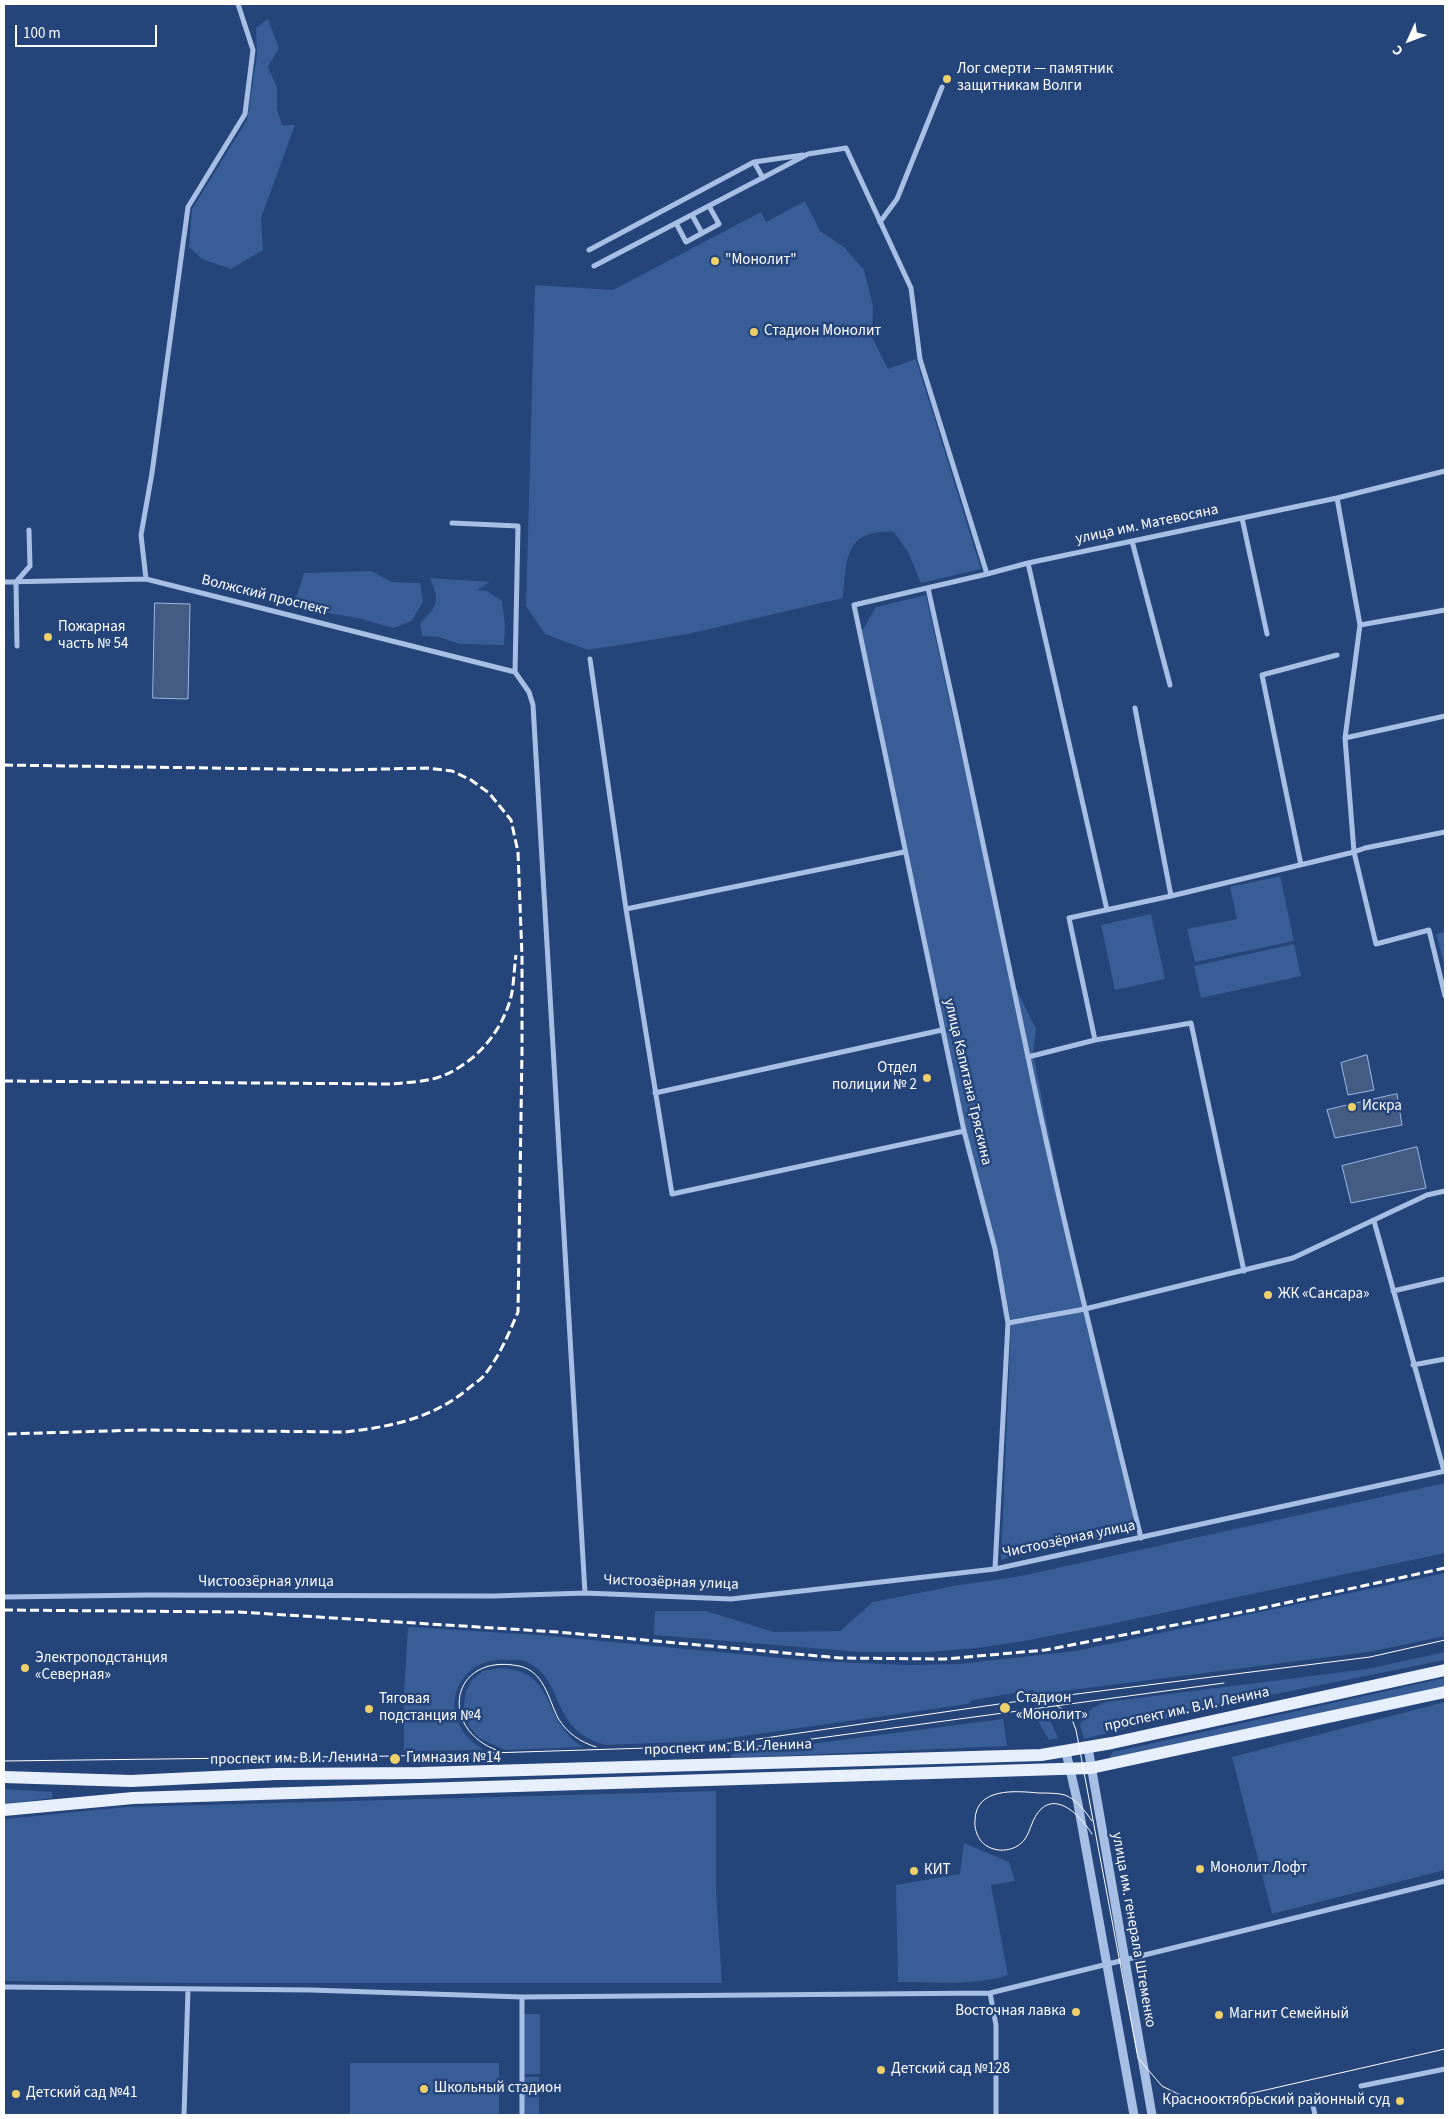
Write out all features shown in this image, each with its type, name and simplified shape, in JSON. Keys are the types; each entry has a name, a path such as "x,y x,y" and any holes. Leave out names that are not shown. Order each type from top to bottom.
{"main road":[{"name":"проспект им. В.И. Ленина","path":"4,1777 131,1781 276,1774 421,1773 1021,1756 1088,1748 1445,1670"},
{"name":"проспект им. В.И. Ленина","path":"4,1810 133,1798 1091,1768 1445,1692"}],"street":[{"path":"146,579 141,535 152,473 188,208 245,114 253,50 238,4"},
{"path":"880,222 897,199 942,88"},
{"path":"589,250 754,162 846,148 911,288 920,359 987,574"},
{"path":"594,266 808,154"},
{"path":"754,162 762,178"},
{"path":"676,223 686,242 719,224 709,206"},
{"path":"692,215 702,233"},
{"name":"улица им. Матевосяна","path":"854,605 1028,563 1337,498 1445,471"},
{"path":"1337,498 1360,624 1345,738 1354,852 1376,944 1429,930 1442,970 1445,996"},
{"path":"1242,518 1267,634"},
{"path":"452,524 518,526 515,672 529,692 533,705 584,1593"},
{"path":"17,646 16,582 30,566 29,530"},
{"path":"1132,541 1170,685"},
{"path":"1028,563 1107,910"},
{"name":"Волжский проспект","path":"4,582 146,579 515,672"},
{"path":"928,588 966,759 1028,1057 1085,1309 1141,1538"},
{"name":"улица Капитана Тряскина","path":"854,605 942,1030 964,1131 995,1249 1008,1323 995,1569"},
{"path":"1360,624 1445,610"},
{"path":"1301,865 1262,675 1337,655"},
{"path":"590,659 626,909 672,1194 964,1131"},
{"path":"1135,708 1171,896"},
{"path":"1345,738 1445,716"},
{"path":"1095,1040 1069,918 1171,896 1365,848 1445,832"},
{"path":"626,909 904,852"},
{"path":"1028,1057 1095,1040 1192,1023 1244,1271"},
{"path":"655,1093 942,1030"},
{"path":"1008,1323 1085,1309 1293,1258 1427,1195 1445,1191"},
{"path":"1374,1221 1444,1471"},
{"path":"1393,1291 1445,1279"},
{"path":"1413,1365 1445,1359"},
{"name":"Чистоозёрная улица","path":"4,1596 494,1596 584,1593 731,1599 995,1569 1444,1471"},
{"name":"улица им. генерала Штеменко","path":"1088,1748 1152,2115"},
{"name":"улица им. генерала Штеменко","path":"1066,1752 1108,1965 1134,2115"},
{"path":"4,1987 311,1990 522,1997 990,1993 1445,1881"},
{"path":"184,2115 188,1990"},
{"path":"990,1993 996,2025 996,2115"},
{"path":"522,1997 522,2115"},
{"path":"1361,2086 1445,2069"},
{"path":"1311,2096 1315,2115"}],"shaded area":[{"path":"268,19 279,48 268,67 277,87 277,109 282,125 295,125 261,218 263,250 231,269 202,259 189,247 192,209 247,120 257,54 256,28"},
{"path":"805,201 820,231 844,247 864,270 873,306 872,337 888,369 916,359 981,569 921,583 908,552 894,532 878,532 857,541 851,549 843,598 688,634 588,650 545,634 526,606 535,285 613,290 761,212 766,222"},
{"path":"371,571 392,582 420,583 423,601 412,621 393,628 362,619 323,612 295,602 304,573"},
{"path":"430,578 490,582 477,590 487,591 502,601 505,625 504,645 459,644 439,637 422,636 420,623 431,612 436,603"},
{"path":"926,595 1011,978 1036,1029 1033,1054 1083,1305 1134,1517 1122,1533 1001,1560 1011,1323 997,1249 966,1130 862,631 876,607"},
{"path":"155,603 190,604 188,699 153,698"},
{"path":"1280,876 1294,941 1195,962 1187,929 1237,919 1230,887"},
{"path":"1151,914 1165,979 1115,990 1101,925"},
{"path":"1445,932 1445,963 1444,963 1436,934"},
{"path":"1294,944 1301,976 1201,998 1194,966"},
{"name":"Искра","path":"1367,1055 1374,1090 1348,1095 1341,1063"},
{"name":"Искра","path":"1397,1094 1402,1125 1335,1138 1327,1110"},
{"name":"Искра","path":"1417,1147 1426,1188 1351,1203 1342,1166"},
{"path":"1445,1483 1445,1553 1025,1641 977,1648 927,1652 859,1652 654,1635 655,1611 706,1611 774,1632 840,1631 873,1602 959,1585 1016,1577"},
{"path":"1445,1573 1445,1636 1369,1652 1033,1695 1033,1690 973,1700 968,1704 709,1741 606,1745 587,1738 574,1728 565,1716 547,1679 537,1669 522,1660 492,1661 480,1664 470,1671 457,1690 455,1701 456,1714 462,1730 470,1740 484,1750 404,1751 404,1691 408,1627 538,1635 814,1661 906,1665 959,1664 1075,1651"},
{"path":"1445,1652 1445,1660 1212,1707 1084,1739 1080,1725 1090,1710 1106,1702 1367,1669"},
{"path":"500,1668 518,1671 531,1678 540,1687 560,1724 569,1736 583,1747 505,1750 479,1738 469,1726 465,1715 466,1691 472,1680 483,1671"},
{"path":"1445,1678 1445,1687 1111,1758 1110,1756 1113,1752"},
{"path":"1445,1702 1445,1870 1272,1914 1232,1757"},
{"path":"1042,1712 1050,1720 1058,1738 1049,1740 1035,1716"},
{"path":"1003,1719 1007,1746 731,1758 732,1754"},
{"path":"4,1789 52,1792 53,1798 4,1804"},
{"path":"716,1791 716,1891 722,1983 4,1981 4,1819 127,1807"},
{"path":"964,1843 1009,1862 1015,1881 991,1885 1008,1975 968,1982 898,1982 896,1885 960,1874"},
{"path":"524,2014 540,2014 540,2074 524,2074"},
{"name":"Школьный стадион","path":"350,2063 499,2063 499,2115 350,2115"},
{"path":"524,2077 539,2077 539,2115 524,2115"}],"tram line":[{"path":"4,1761 395,1756 710,1746 1013,1702 1370,1657 1445,1640"},
{"path":"499,1751 479,1741 466,1727 460,1711 460,1695 466,1681 478,1670 496,1665 519,1666 534,1673 544,1686 558,1718 565,1728 579,1740 596,1747"},
{"path":"731,1750 1224,1683"},
{"path":"1057,1706 1070,1714 1076,1730 1138,2058 1162,2086 1178,2094 1209,2103 1445,2049"},
{"path":"1092,1821 1077,1803 1065,1795 1056,1793 1009,1792 990,1796 982,1802 977,1809 975,1828 981,1841 991,1848 997,1850 1010,1849 1021,1844 1025,1839 1041,1809 1055,1804 1063,1805 1077,1815 1092,1834"}],"railway":[{"path":"4,765 344,770 427,768 452,771 471,780 489,793 511,820 518,852 522,957 518,1312 500,1351 480,1379 455,1398 426,1414 395,1424 345,1432 142,1430 4,1434"},
{"path":"4,1081 392,1084 432,1079 445,1075 468,1061 478,1053 495,1033 502,1021 511,997 516,955"},
{"path":"4,1610 238,1612 558,1632 840,1658 945,1659 1045,1650 1253,1610 1445,1568"}],"place":[{"name":"Лог смерти — памятник защитникам Волги","path":"947,79"},
{"name":"\"Монолит\"","path":"715,261"},
{"name":"Стадион Монолит","path":"754,332"},
{"name":"Пожарная часть № 54","path":"48,637"},
{"name":"Отдел полиции № 2","path":"927,1078"},
{"name":"Искра","path":"1352,1107"},
{"name":"ЖК «Сансара»","path":"1268,1295"},
{"name":"Электроподстанция «Северная»","path":"25,1668"},
{"name":"Стадион «Монолит»","path":"1005,1708"},
{"name":"Тяговая подстанция №4","path":"369,1709"},
{"name":"Гимназия №14","path":"395,1759"},
{"name":"Монолит Лофт","path":"1200,1869"},
{"name":"КИТ","path":"914,1871"},
{"name":"Восточная лавка","path":"1076,2012"},
{"name":"Магнит Семейный","path":"1219,2015"},
{"name":"Детский сад №128","path":"881,2070"},
{"name":"Школьный стадион","path":"424,2089"},
{"name":"Детский сад №41","path":"16,2094"},
{"name":"Краснооктябрьский районный суд","path":"1400,2101"}]}
